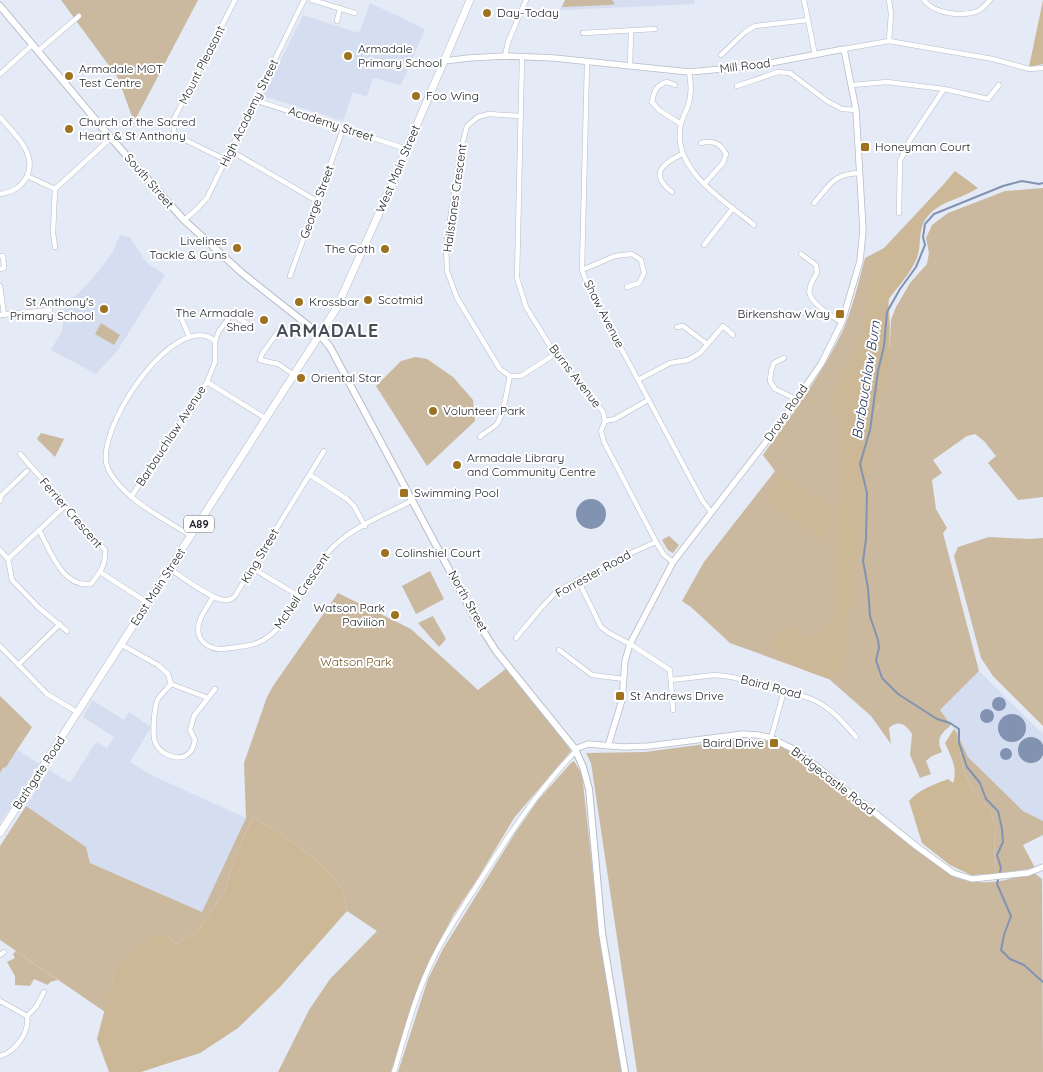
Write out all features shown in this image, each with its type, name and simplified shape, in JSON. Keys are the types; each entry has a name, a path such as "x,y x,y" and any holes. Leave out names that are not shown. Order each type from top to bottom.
{"main road":[{"name":"West Main Street","path":"319,334 336,308 407,149 470,0"},
{"name":"South Street","path":"0,6 111,138 184,220 242,273 319,334"},
{"name":"East Main Street","path":"77,712 122,645 319,334"},
{"name":"North Street","path":"319,334 330,347 338,361 414,500 475,618 494,648 576,750 589,789 602,933 625,1072"},
{"name":"Bathgate Road","path":"0,833 77,712"}],"street":[{"name":"Mount Pleasant","path":"226,160 181,138 174,132 173,122 235,0"},
{"name":"High Academy Street","path":"184,220 198,209 206,199 304,0"},
{"path":"312,0 355,13"},
{"path":"505,56 508,42 526,0"},
{"path":"804,0 815,54"},
{"path":"889,0 891,14 889,41"},
{"path":"924,0 927,4 942,12 959,14 978,10 990,0"},
{"path":"336,21 340,8"},
{"path":"38,51 79,16"},
{"path":"721,55 745,32 755,26 808,20"},
{"path":"583,33 656,29"},
{"path":"630,66 631,31"},
{"name":"Mill Road","path":"444,61 505,56 554,58 689,72 755,66 889,41 993,59 1029,69 1043,68"},
{"path":"0,74 32,44"},
{"name":"Drove Road","path":"608,746 622,700 625,661 630,644 673,562 779,425 821,364 842,322 860,261 863,230 856,110 844,49"},
{"name":"Burns Avenue","path":"522,57 519,116 517,278 526,307 555,354 603,412 605,421 601,431 604,442 656,542 664,555 673,562"},
{"name":"Shaw Avenue","path":"587,62 582,270 588,286 648,400 702,500 711,512"},
{"path":"689,72 692,88 681,124 679,141 682,154 692,171 704,184 754,225"},
{"path":"737,86 778,72 790,73 827,101 842,109 856,110"},
{"path":"675,85 666,82 659,84 654,92 652,102 659,110 681,124"},
{"path":"852,85 887,82 944,89 988,99 999,85"},
{"path":"899,213 900,161 910,140 944,89"},
{"name":"Academy Street","path":"254,100 407,149"},
{"name":"Hailstones Crescent","path":"510,376 500,369 457,298 447,271 446,245 462,145 468,126 478,117 489,114 519,116"},
{"path":"0,117 26,148 30,164 27,176 17,189 0,194"},
{"name":"George Street","path":"290,276 343,129"},
{"path":"55,247 53,233 55,189 111,138"},
{"path":"701,143 715,142 726,154 723,163 704,184"},
{"path":"230,151 317,201"},
{"path":"672,192 659,179 660,170 668,161 682,154"},
{"path":"814,203 836,178 845,174 860,173"},
{"path":"27,176 55,189"},
{"path":"704,245 733,208"},
{"path":"582,270 615,256 632,254 641,260 644,273 639,283 627,287"},
{"path":"801,254 816,265 817,273 810,284 809,293 811,300 842,322"},
{"path":"0,256 3,256 4,268 0,269"},
{"path":"0,286 2,315 50,310"},
{"path":"179,313 189,336"},
{"path":"207,382 215,362 215,341 219,331 232,314 248,324"},
{"path":"677,327 683,326 707,344"},
{"path":"638,380 670,363 688,360 700,353 722,326 734,335"},
{"path":"280,329 262,354 260,360 278,364 293,374"},
{"path":"191,536 131,497 119,487 107,467 106,452 117,416 129,395 158,359 173,345 189,336 202,336 215,341"},
{"path":"480,437 484,432 496,425 510,376 521,376 555,354"},
{"path":"784,358 774,363 770,381 775,389 796,399"},
{"name":"Barbauchlaw Avenue","path":"131,497 207,382 265,418"},
{"path":"605,421 615,419 648,400"},
{"name":"King Street","path":"214,597 229,600 235,596 324,451"},
{"name":"Ferrier Crescent","path":"20,454 105,550 105,561 100,572"},
{"path":"0,501 1,496 27,471"},
{"path":"310,475 347,499 354,506 365,526"},
{"name":"McNeil Crescent","path":"214,597 200,620 198,629 202,641 210,647 218,649 250,646 269,637 279,628 328,553 344,537 414,500"},
{"path":"8,559 65,506"},
{"path":"39,530 60,568 71,580 82,585 90,584 100,572 148,603"},
{"name":"Forrester Road","path":"516,638 557,591 656,542"},
{"path":"0,550 8,559 12,580 39,608 67,631"},
{"path":"252,568 299,596"},
{"path":"170,569 214,597"},
{"path":"578,580 602,627 609,634 664,664 670,670 673,710"},
{"path":"18,665 60,624"},
{"path":"122,645 158,665 168,674 171,684"},
{"path":"0,646 47,694 77,712"},
{"path":"559,650 592,675 624,679"},
{"name":"Baird Road","path":"671,680 715,675 732,677 809,698 832,710 856,737"},
{"path":"171,684 208,698"},
{"path":"171,684 158,698 154,710 155,740 160,750 171,756 182,757 191,751 195,740 190,730 194,716 215,689"},
{"path":"771,738 784,691"},
{"name":"Bridgecastle Road","path":"576,750 588,744 624,748 743,734 771,738 799,752 916,846 953,873 972,879 991,878 1028,873 1043,867"},
{"path":"394,1072 424,980 432,960 452,924 517,821 576,750"},
{"path":"0,1056 16,1048 27,1025 27,1016 36,1008 44,992"},
{"path":"0,1001 27,1016"}],"shaded area":[{"path":"565,0 694,0 695,4 560,10"},
{"path":"1043,0 1043,64 1029,67"},
{"name":"Armadale Primary School","path":"370,3 425,29 401,85 373,78 367,97 353,92 343,121 263,96 303,15 359,33"},
{"path":"955,171 978,188 939,207 928,216 921,229 918,255 915,262 888,300 890,327 889,358 884,389 874,414 843,671 829,679 790,663 777,653 772,646 775,637 784,626 796,629 799,632 797,635 803,640 818,632 832,619 837,604 835,535 843,459 841,425 835,415 831,402 835,387 851,360 862,332 873,264"},
{"name":"St Anthony's Primary School","path":"120,235 130,237 146,262 165,275 117,351 96,374 51,350 62,331 63,303 78,294 97,273 113,252"},
{"path":"781,475 831,508 827,542 765,499"},
{"path":"979,671 1043,734 1043,821 1023,811 968,757 957,733 940,710"},
{"path":"92,700 124,720 129,712 151,727 130,762 153,776 246,818 202,912 90,863 86,847 26,806 49,770 70,783 96,742 107,748 114,737 83,717"},
{"path":"954,729 957,733 963,769 971,787 991,811 995,829 994,874 971,875 950,865 922,843 909,801 922,790 937,783 948,779 953,783 954,768 945,743"},
{"path":"18,750 39,764 0,823 0,773"},
{"path":"253,817 303,850 327,870 343,892 347,911 280,987 238,1028 200,1053 141,1072 109,1072 97,1039 114,974 128,956 156,933 168,937 176,944 199,930 225,891 236,853"}],"green space":[{"path":"61,0 198,0 134,122 118,78"},
{"path":"565,0 612,0 615,4 562,7"},
{"path":"942,186 892,274 875,412 878,407 885,376 891,320 910,283 927,264 929,253 926,238 932,225 948,213 1005,191 1043,188 1043,497 1018,500 988,463 996,456 984,441 975,434 967,436 933,460 942,473 932,480 936,509 947,528 943,533 979,671 940,710 951,725 944,731 939,740 942,752 926,761 931,774 920,778 910,755 912,734 905,726 896,724 889,728 891,744 871,716 829,679 730,643 682,601 704,562 775,471 763,455 806,394 836,345 856,293 865,258 884,248"},
{"path":"101,323 120,335 114,345 95,334"},
{"name":"Volunteer Park","path":"415,357 427,359 453,377 473,400 475,421 427,466 376,386 401,361"},
{"path":"41,433 64,439 55,457 37,439"},
{"path":"669,536 679,545 673,553 668,550 662,540"},
{"path":"989,537 1043,538 1043,726 993,676 981,658 954,556 958,547"},
{"path":"430,571 444,599 416,614 402,586"},
{"name":"Watson Park","path":"338,593 411,629 478,690 507,668 548,718 571,751 514,818 454,914 430,959 419,985 391,1072 278,1072 309,1010 330,979 377,931 347,911 343,892 327,870 303,850 253,817 236,853 225,891 199,930 176,944 168,937 114,974 105,1012 0,940 0,846 26,806 86,847 90,863 202,912 246,818 244,763 267,697"},
{"path":"433,616 446,639 439,647 418,623"},
{"path":"0,696 32,727 0,773"},
{"path":"957,733 968,757 1023,811 1043,821 1043,835 1023,845 1035,868 994,874 995,829 991,811 971,787 963,769"},
{"path":"743,739 770,741 794,753 954,877 976,882 994,882 1034,873 1042,879 1043,1072 637,1072 591,763 586,753 645,752"},
{"path":"574,761 582,774 601,948 622,1072 398,1072 428,979 443,949 515,833 538,800"},
{"path":"16,951 58,980 50,982 48,985 34,979 30,986 15,985 15,976 7,962 15,958 13,954"}],"water":[{"path":"591,499 602,503 606,514 602,525 591,529 580,525 576,514 580,503"},
{"path":"999,697 1004,699 1006,704 1004,709 999,711 994,709 992,704 994,699"},
{"path":"987,709 992,711 994,716 992,721 987,723 982,721 980,716 982,711"},
{"path":"1012,714 1022,718 1026,728 1022,738 1012,742 1002,738 998,728 1002,718"},
{"path":"1031,737 1041,740 1044,750 1041,760 1031,763 1021,760 1018,750 1021,740"},
{"path":"1004,748 1008,748 1012,754 1008,760 1004,760 1000,756 1000,752"}],"waterway":[{"name":"Barbauchlaw Burn","path":"1043,183 1022,181 1003,186 934,214 925,224 923,237 925,245 916,267 900,289 887,312 884,346 878,371 870,430 860,464 867,493 866,539 863,561 868,588 870,616 878,640 879,648 876,660 882,678 898,694 937,719 950,723 959,729 959,743 967,767 980,783 986,799 998,811 1002,829 1003,842 997,855 1001,868 997,884 1011,916 1001,950 1010,959 1024,965 1043,982"}],"place":[{"name":"Day-Today","path":"487,13"},
{"name":"Armadale Primary School","path":"348,56"},
{"name":"Armadale MOT Test Centre","path":"69,76"},
{"name":"Foo Wing","path":"416,96"},
{"name":"Church of the Sacred Heart & St Anthony","path":"69,129"},
{"name":"Honeyman Court","path":"865,147"},
{"name":"Livelines Tackle & Guns","path":"237,248"},
{"name":"The Goth","path":"385,249"},
{"name":"Scotmid","path":"368,300"},
{"name":"Krossbar","path":"299,302"},
{"name":"St Anthony's Primary School","path":"104,309"},
{"name":"Birkenshaw Way","path":"840,314"},
{"name":"The Armadale Shed","path":"264,320"},
{"name":"Oriental Star","path":"301,378"},
{"name":"Volunteer Park","path":"433,411"},
{"name":"Armadale Library and Community Centre","path":"457,465"},
{"name":"Swimming Pool","path":"404,493"},
{"name":"Colinshiel Court","path":"385,553"},
{"name":"Watson Park Pavilion","path":"395,615"},
{"name":"St Andrews Drive","path":"620,696"},
{"name":"Baird Drive","path":"774,743"}],"district":[{"name":"ARMADALE","path":"328,331"}]}
